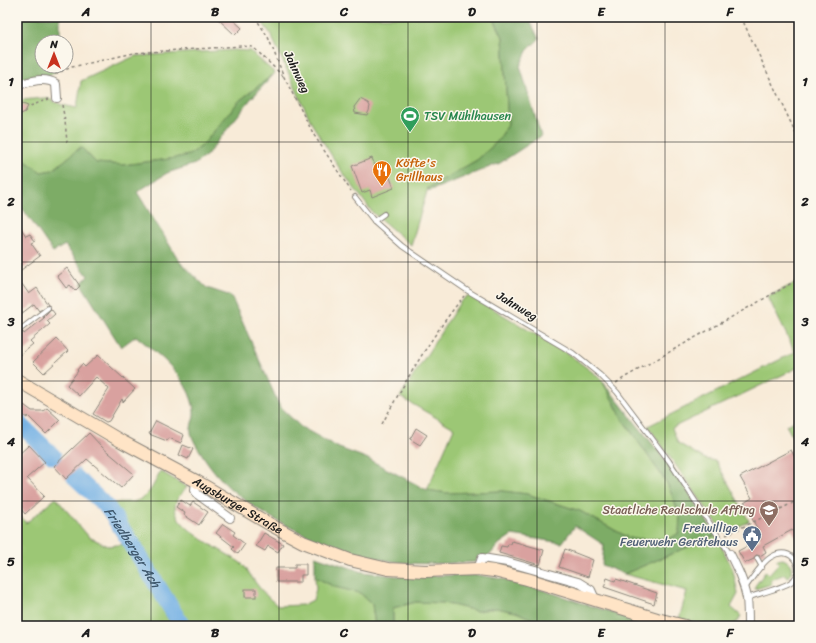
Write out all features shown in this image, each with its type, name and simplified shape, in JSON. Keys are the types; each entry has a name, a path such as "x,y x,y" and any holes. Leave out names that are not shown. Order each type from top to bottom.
{"main road":[{"name":"Augsburger Straße","path":"17,380 121,442 196,481 271,525 303,542 350,560 388,569 426,571 478,569 506,573 657,619 685,626"}],"street":[{"path":"17,85 38,80 47,80 56,84 57,98"},
{"path":"196,481 195,490 197,494 230,518"},
{"name":"Jahnweg","path":"730,554 740,574 745,590 747,598 748,626"}],"lane":[{"name":"Jahnweg","path":"356,197 374,221 402,246 468,291 573,353 612,386 669,461 730,554"},
{"path":"374,221 384,214"},
{"path":"17,332 48,308"},
{"path":"745,590 771,556 783,553 789,554 796,562 797,574 790,582 747,598"},
{"path":"757,558 762,566"}],"path":[{"name":"Jahnweg","path":"255,17 268,37 284,78 314,135 356,197"},
{"path":"741,17 799,140"},
{"path":"47,80 62,70 134,53 230,47 252,47 284,78"},
{"path":"30,106 57,98 62,105 67,142"},
{"path":"612,386 627,376 799,279"},
{"path":"382,424 426,350 454,308 468,291"},
{"path":"720,538 799,500"},
{"path":"786,626 799,624"}],"green space":[{"path":"17,17 60,17 60,34 34,34 34,74 52,74 49,76 25,77 17,94"},
{"name":"TSV Mühlhausen","path":"258,17 493,17 503,37 508,125 497,142 477,160 428,188 411,245 373,213 340,169 312,124 270,33"},
{"path":"493,17 528,17 539,39 527,51 520,66 541,136 500,163 429,191 428,188 477,160 497,142 508,125 503,37"},
{"path":"234,50 250,51 275,73 239,101 202,146 189,155 123,165 96,163 81,147 53,170 41,172 17,155 17,103 22,100 44,98 62,105 77,108 81,81 135,56"},
{"path":"275,73 250,100 207,155 195,164 167,173 137,192 180,262 207,288 231,296 280,407 301,427 339,448 366,458 427,490 447,493 503,491 527,494 580,511 629,538 671,538 679,533 680,515 667,483 623,420 603,382 678,476 716,535 624,574 602,565 604,545 575,526 562,543 512,535 499,544 489,556 478,556 476,562 430,564 396,562 349,551 291,528 256,508 236,493 218,476 208,464 192,437 191,429 194,411 187,388 180,378 164,360 136,336 121,347 81,284 88,276 65,245 53,252 23,209 17,213 17,155 41,172 53,170 81,147 96,163 123,165 189,155 202,146 239,101"},
{"path":"799,281 799,367 672,428 678,443 705,459 716,461 749,521 727,533 723,532 648,426 795,352 768,297"},
{"path":"472,296 571,356 603,382 623,420 667,483 680,515 679,533 671,538 629,538 580,511 527,494 503,491 447,493 427,490 454,428 400,397 460,302 466,297"},
{"path":"799,419 799,449 786,425"},
{"path":"160,471 187,487 179,496 175,504 177,515 183,524 202,539 243,565 260,588 278,606 303,605 313,600 316,589 315,577 335,587 360,593 372,604 375,626 190,626 166,585 112,503 137,501 142,498 150,491"},
{"path":"56,498 89,537 108,546 126,544 172,626 17,626 17,512 26,523"},
{"path":"716,535 733,570 738,594 731,607 741,616 735,623 722,626 679,619 687,591 624,574"},
{"path":"315,556 363,572 396,576 478,575 508,580 660,626 548,626 516,612 496,608 477,611 444,603 416,602 393,608 393,626 375,626 372,604 360,593 335,587 315,577"},
{"path":"783,559 791,566 791,573 787,578 785,574 770,580 772,584 755,589 755,586 766,571 769,574 779,563 776,560"},
{"path":"416,602 444,603 477,611 496,608 516,612 548,626 393,626 393,608"}],"building":[{"path":"216,17 230,17 242,28 235,35"},
{"path":"360,99 368,103 370,106 367,115 355,113 354,107"},
{"path":"20,103 28,106 25,112 17,116 17,105"},
{"path":"372,158 380,178 389,175 394,188 372,197 370,190 362,193 352,166"},
{"path":"17,222 26,236 30,234 35,241 31,243 40,256 17,273"},
{"path":"67,268 80,286 75,291 70,285 66,288 57,276"},
{"path":"17,277 29,294 37,288 48,305 39,311 34,304 21,314 17,308"},
{"path":"51,309 55,314 47,321 50,324 30,341 33,344 17,357 17,338 23,332 24,334 44,318 43,317"},
{"path":"57,339 68,351 44,373 33,362"},
{"path":"98,355 135,389 123,402 122,399 109,421 106,422 93,414 109,389 96,377 79,396 67,385 82,364 85,367"},
{"path":"17,400 32,411 43,411 47,408 60,420 46,434 28,416 27,418 17,411"},
{"path":"156,421 184,435 181,443 169,438 167,441 149,434"},
{"path":"416,428 427,435 420,445 410,439"},
{"path":"89,433 102,447 134,474 121,488 87,459 66,479 54,466"},
{"path":"29,445 45,462 27,478 44,496 25,514 17,504 17,456"},
{"path":"183,445 193,449 188,459 179,455"},
{"path":"791,450 799,465 799,542 792,530 763,546 766,552 760,556 756,555 754,559 745,563 738,551 761,539 744,503 752,498 740,477"},
{"path":"181,500 190,506 193,502 208,512 199,525 184,515 185,513 176,507"},
{"path":"223,524 235,532 233,535 245,544 238,554 232,549 234,547 216,533"},
{"path":"264,533 283,544 278,552 268,546 265,551 256,546"},
{"path":"512,541 544,550 540,565 499,553 501,546 507,547"},
{"path":"565,549 593,560 588,577 559,567"},
{"path":"295,564 306,564 306,575 301,575 301,582 276,582 276,568 295,568"},
{"path":"607,578 615,581 616,579 657,593 654,604 604,587"},
{"path":"245,589 256,589 256,597 245,597"}],"waterway":[{"name":"Friedberger Ach","path":"17,421 53,456"},
{"name":"Friedberger Ach","path":"74,476 107,507 130,541 182,626"}],"place":[{"name":"TSV Mühlhausen","path":"410,133"},
{"name":"Köfte's Grillhaus","path":"382,187"},
{"name":"Staatliche Realschule Affing","path":"769,527"},
{"name":"Freiwillige Feuerwehr Gerätehaus","path":"752,552"}]}
